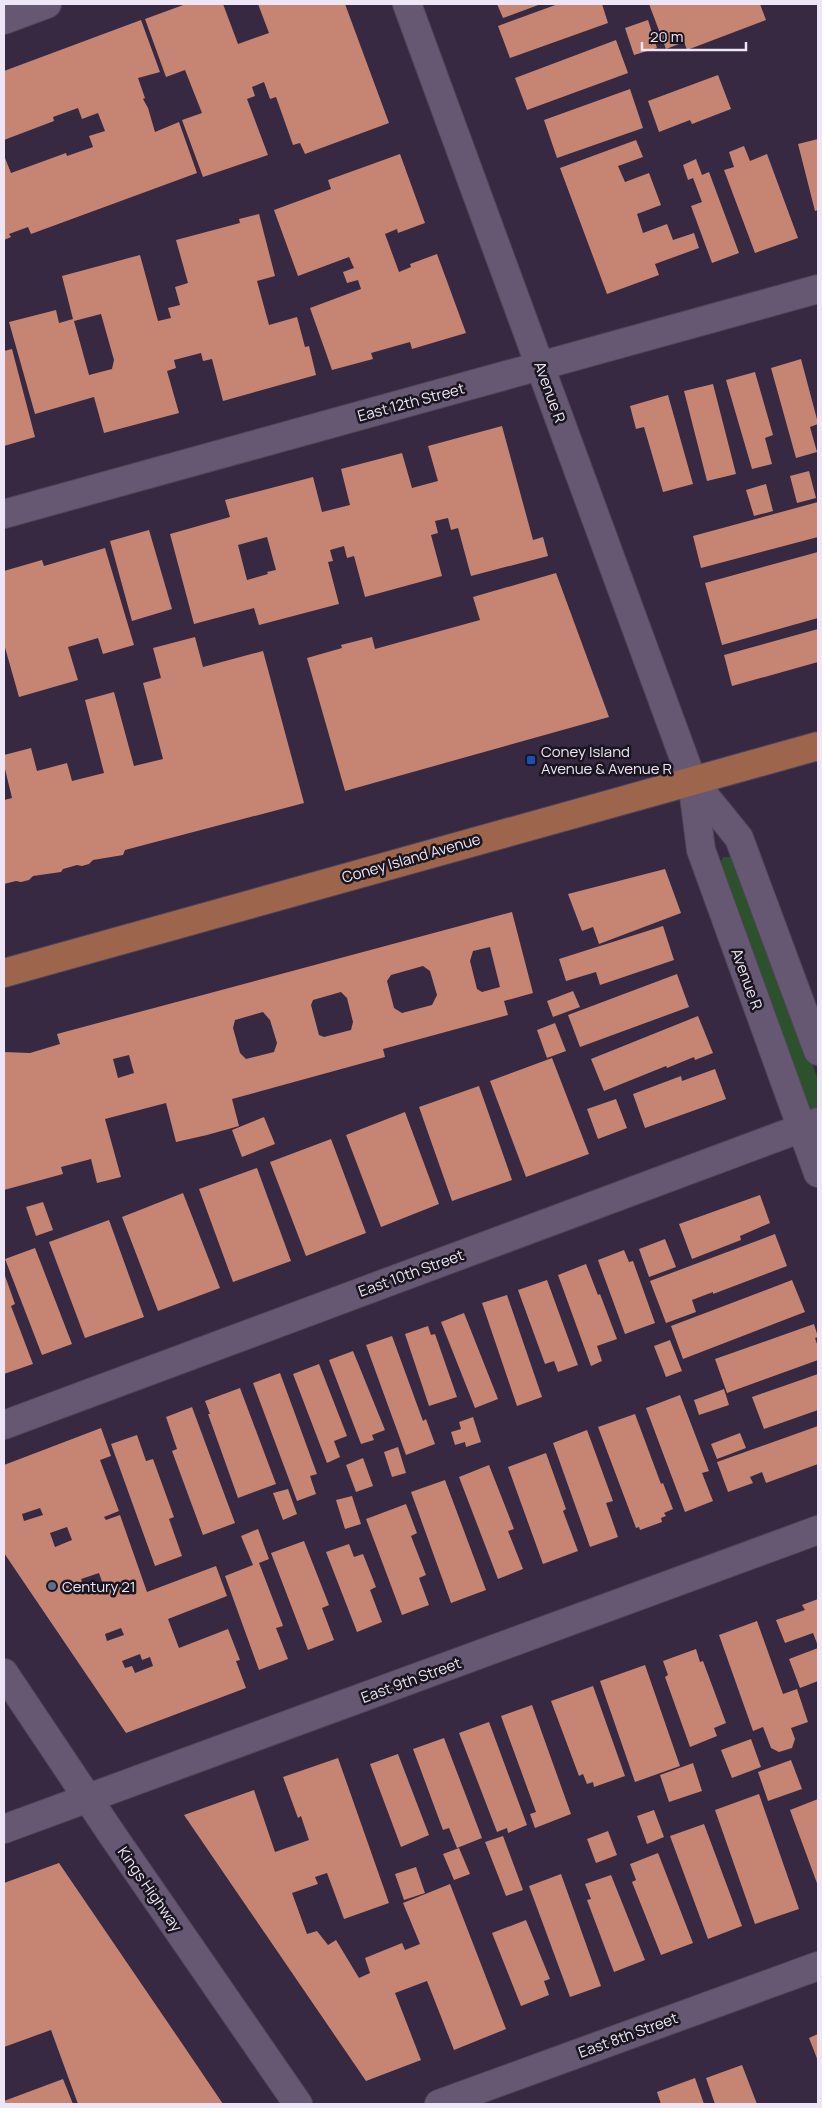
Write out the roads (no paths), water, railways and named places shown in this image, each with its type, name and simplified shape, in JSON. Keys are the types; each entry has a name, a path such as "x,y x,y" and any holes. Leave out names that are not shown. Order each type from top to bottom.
{"main road":[{"name":"Coney Island Avenue","path":"4,973 818,746"}],"street":[{"path":"4,20 47,4"},
{"name":"Avenue R","path":"408,4 692,780 700,850 810,1125 818,1173"},
{"name":"East 12th Street","path":"4,514 818,289"},
{"name":"Avenue R","path":"692,780 739,838 818,1051"},
{"name":"East 10th Street","path":"4,1424 810,1125"},
{"name":"East 9th Street","path":"4,1829 818,1530"},
{"name":"Kings Highway","path":"4,1673 298,2104"},
{"name":"East 8th Street","path":"438,2104 818,1966"}],"place":[{"name":"Coney Island Avenue & Avenue R","path":"531,760"},
{"name":"Century 21","path":"52,1586"}]}
